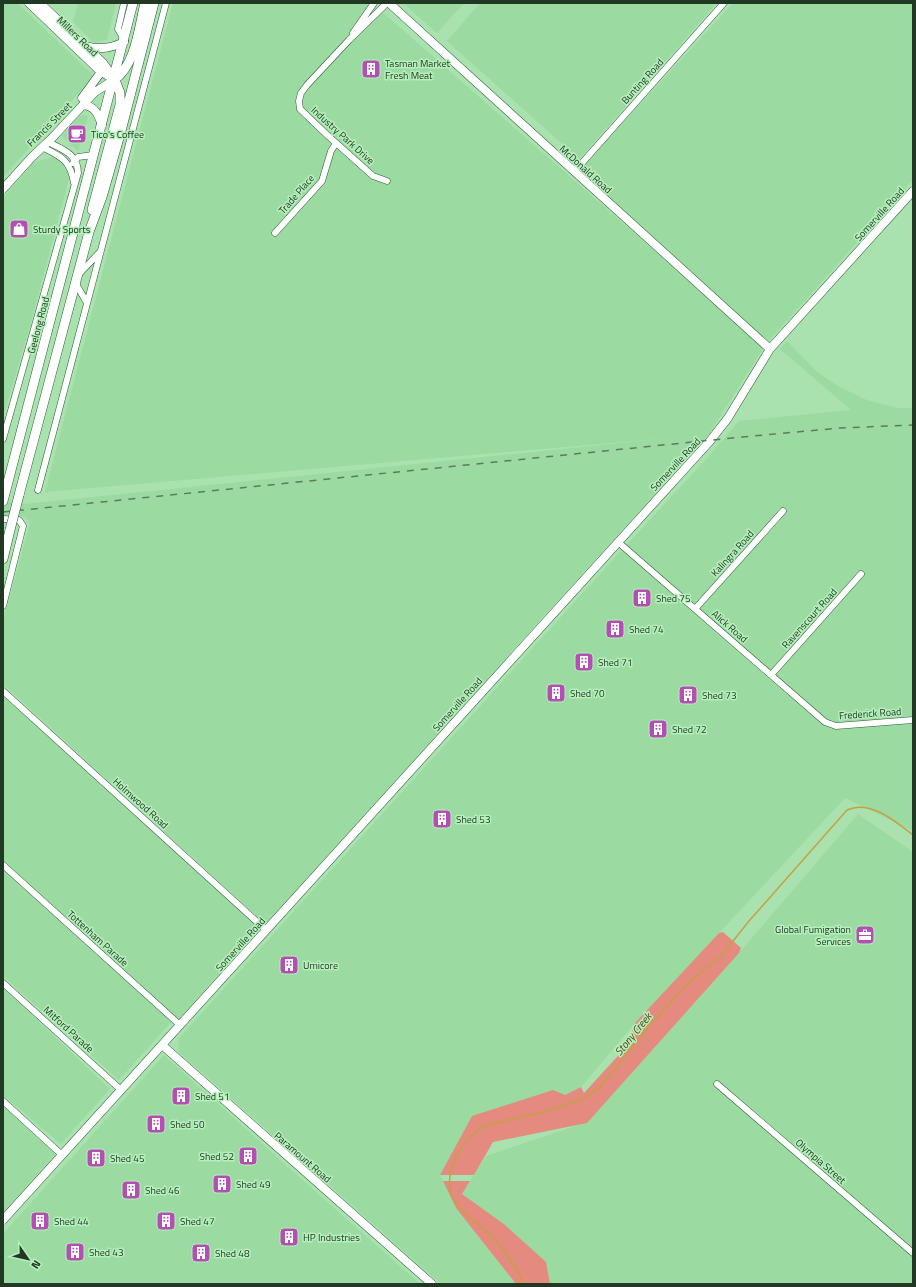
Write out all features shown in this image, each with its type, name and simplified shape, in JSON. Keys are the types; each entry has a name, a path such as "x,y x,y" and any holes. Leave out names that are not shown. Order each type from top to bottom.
{"highway":[{"name":"Geelong Road","path":"4,497 94,154 115,80 133,3"},
{"path":"89,232 91,213 120,105 120,93 115,80 129,65 145,3"},
{"path":"3,559 89,232 102,198 122,131 154,3"}],"main road":[{"name":"Millers Road","path":"29,3 82,48 105,65 115,80"},
{"name":"Millers Road","path":"40,3 82,48 101,72 115,80"},
{"name":"McDonald Road","path":"388,3 770,349"},
{"path":"82,48 114,47 124,41"},
{"path":"72,113 95,83 101,72"},
{"name":"Francis Street","path":"3,189 72,113 96,90 115,80"},
{"path":"83,104 91,106 94,109 102,125"},
{"name":"Somerville Road","path":"3,1220 713,438 728,418 770,349 913,191"},
{"name":"Paramount Road","path":"162,1045 432,1284"}],"street":[{"path":"124,3 118,27 124,41"},
{"path":"38,490 166,3"},
{"name":"Industry Park Drive","path":"349,40 374,3"},
{"name":"Industry Park Drive","path":"387,181 373,176 336,143 300,109 299,101 301,93 307,85 349,40 388,3"},
{"name":"Bunting Road","path":"574,172 724,3"},
{"name":"Trade Place","path":"275,233 322,180 331,150 336,143"},
{"path":"44,144 66,151 75,160"},
{"path":"44,144 63,158 70,169 74,183"},
{"path":"70,169 75,160 80,156 94,154"},
{"name":"Geelong Road","path":"3,439 21,381 78,172 75,160"},
{"path":"87,303 77,280 101,250"},
{"name":"Kalingra Road","path":"695,609 783,511"},
{"path":"3,518 19,520 23,526 3,606"},
{"name":"Alick Road","path":"618,542 818,717 829,724"},
{"name":"Ravenscourt Road","path":"771,675 861,574"},
{"name":"Holmwood Road","path":"3,691 266,930"},
{"name":"Frederick Road","path":"829,724 847,725 913,720"},
{"name":"Tottenham Parade","path":"3,865 180,1025"},
{"name":"Mitford Parade","path":"3,983 121,1090"},
{"name":"Olympia Street","path":"716,1084 913,1253"},
{"path":"3,1101 62,1155"}],"shaded area":[{"path":"3,3 17,3 92,74 92,78 3,177"},
{"path":"78,3 116,3 107,39 94,43 73,22"},
{"path":"173,3 372,3 764,347 709,434 265,924 3,684 3,621 30,523 25,516 3,519 3,501 25,504 670,438 45,492"},
{"path":"403,3 464,3 437,33"},
{"path":"480,3 717,3 579,159 447,41"},
{"path":"733,3 913,3 913,180 765,345 576,174"},
{"path":"80,116 88,116 78,151 62,136"},
{"path":"52,157 58,159 64,166 69,179 32,319 3,417 3,198 33,163"},
{"path":"787,341 817,372 838,386 867,400 897,408 913,408 913,831 845,798 635,1023 581,1087 565,1095 472,1116 440,1175 456,1208 516,1284 441,1284 181,1054 178,1050 179,1038 619,553 709,456 739,421 851,410 780,349"},
{"path":"3,695 260,928 178,1020 3,860"},
{"path":"858,814 913,852 913,1284 550,1284 546,1262 462,1194 486,1156 587,1122 739,953"},
{"path":"3,868 172,1021 119,1080 3,976"},
{"path":"723,932 741,948 739,953 587,1123 493,1142 474,1175 440,1175 472,1116 553,1090 565,1095 581,1087 584,1093 627,1046 635,1023 719,933"},
{"path":"3,988 110,1089 61,1144 3,1095"},
{"path":"164,1055 420,1284 3,1284 3,1234"},
{"path":"3,1106 55,1154 3,1212"},
{"path":"443,1181 470,1181 462,1194 505,1225 546,1262 550,1284 516,1284 456,1208"}],"waterway":[{"name":"Stony Creek","path":"523,1284 522,1278 500,1245 459,1207 453,1197 450,1186 450,1173 456,1157 469,1138 487,1125 551,1110 582,1099 599,1088 653,1022 686,985 722,955 749,921 847,810 856,807 865,807 874,810 891,818 913,835"}],"railway":[{"path":"3,512 742,437 840,428 913,425"}],"place":[{"name":"Tasman Market Fresh Meat","path":"371,69"},
{"name":"Tico's Coffee","path":"77,134"},
{"name":"Sturdy Sports","path":"19,229"},
{"name":"Shed 75","path":"642,598"},
{"name":"Shed 74","path":"615,629"},
{"name":"Shed 71","path":"584,662"},
{"name":"Shed 70","path":"556,693"},
{"name":"Shed 73","path":"688,695"},
{"name":"Shed 72","path":"658,729"},
{"name":"Shed 53","path":"442,819"},
{"name":"Global Fumigation Services","path":"865,935"},
{"name":"Umicore","path":"289,965"},
{"name":"Shed 51","path":"181,1096"},
{"name":"Shed 50","path":"156,1124"},
{"name":"Shed 52","path":"248,1156"},
{"name":"Shed 45","path":"96,1158"},
{"name":"Shed 49","path":"222,1184"},
{"name":"Shed 46","path":"131,1190"},
{"name":"Shed 44","path":"40,1221"},
{"name":"Shed 47","path":"166,1221"},
{"name":"HP Industries","path":"289,1237"},
{"name":"Shed 43","path":"75,1252"},
{"name":"Shed 48","path":"201,1253"}]}
